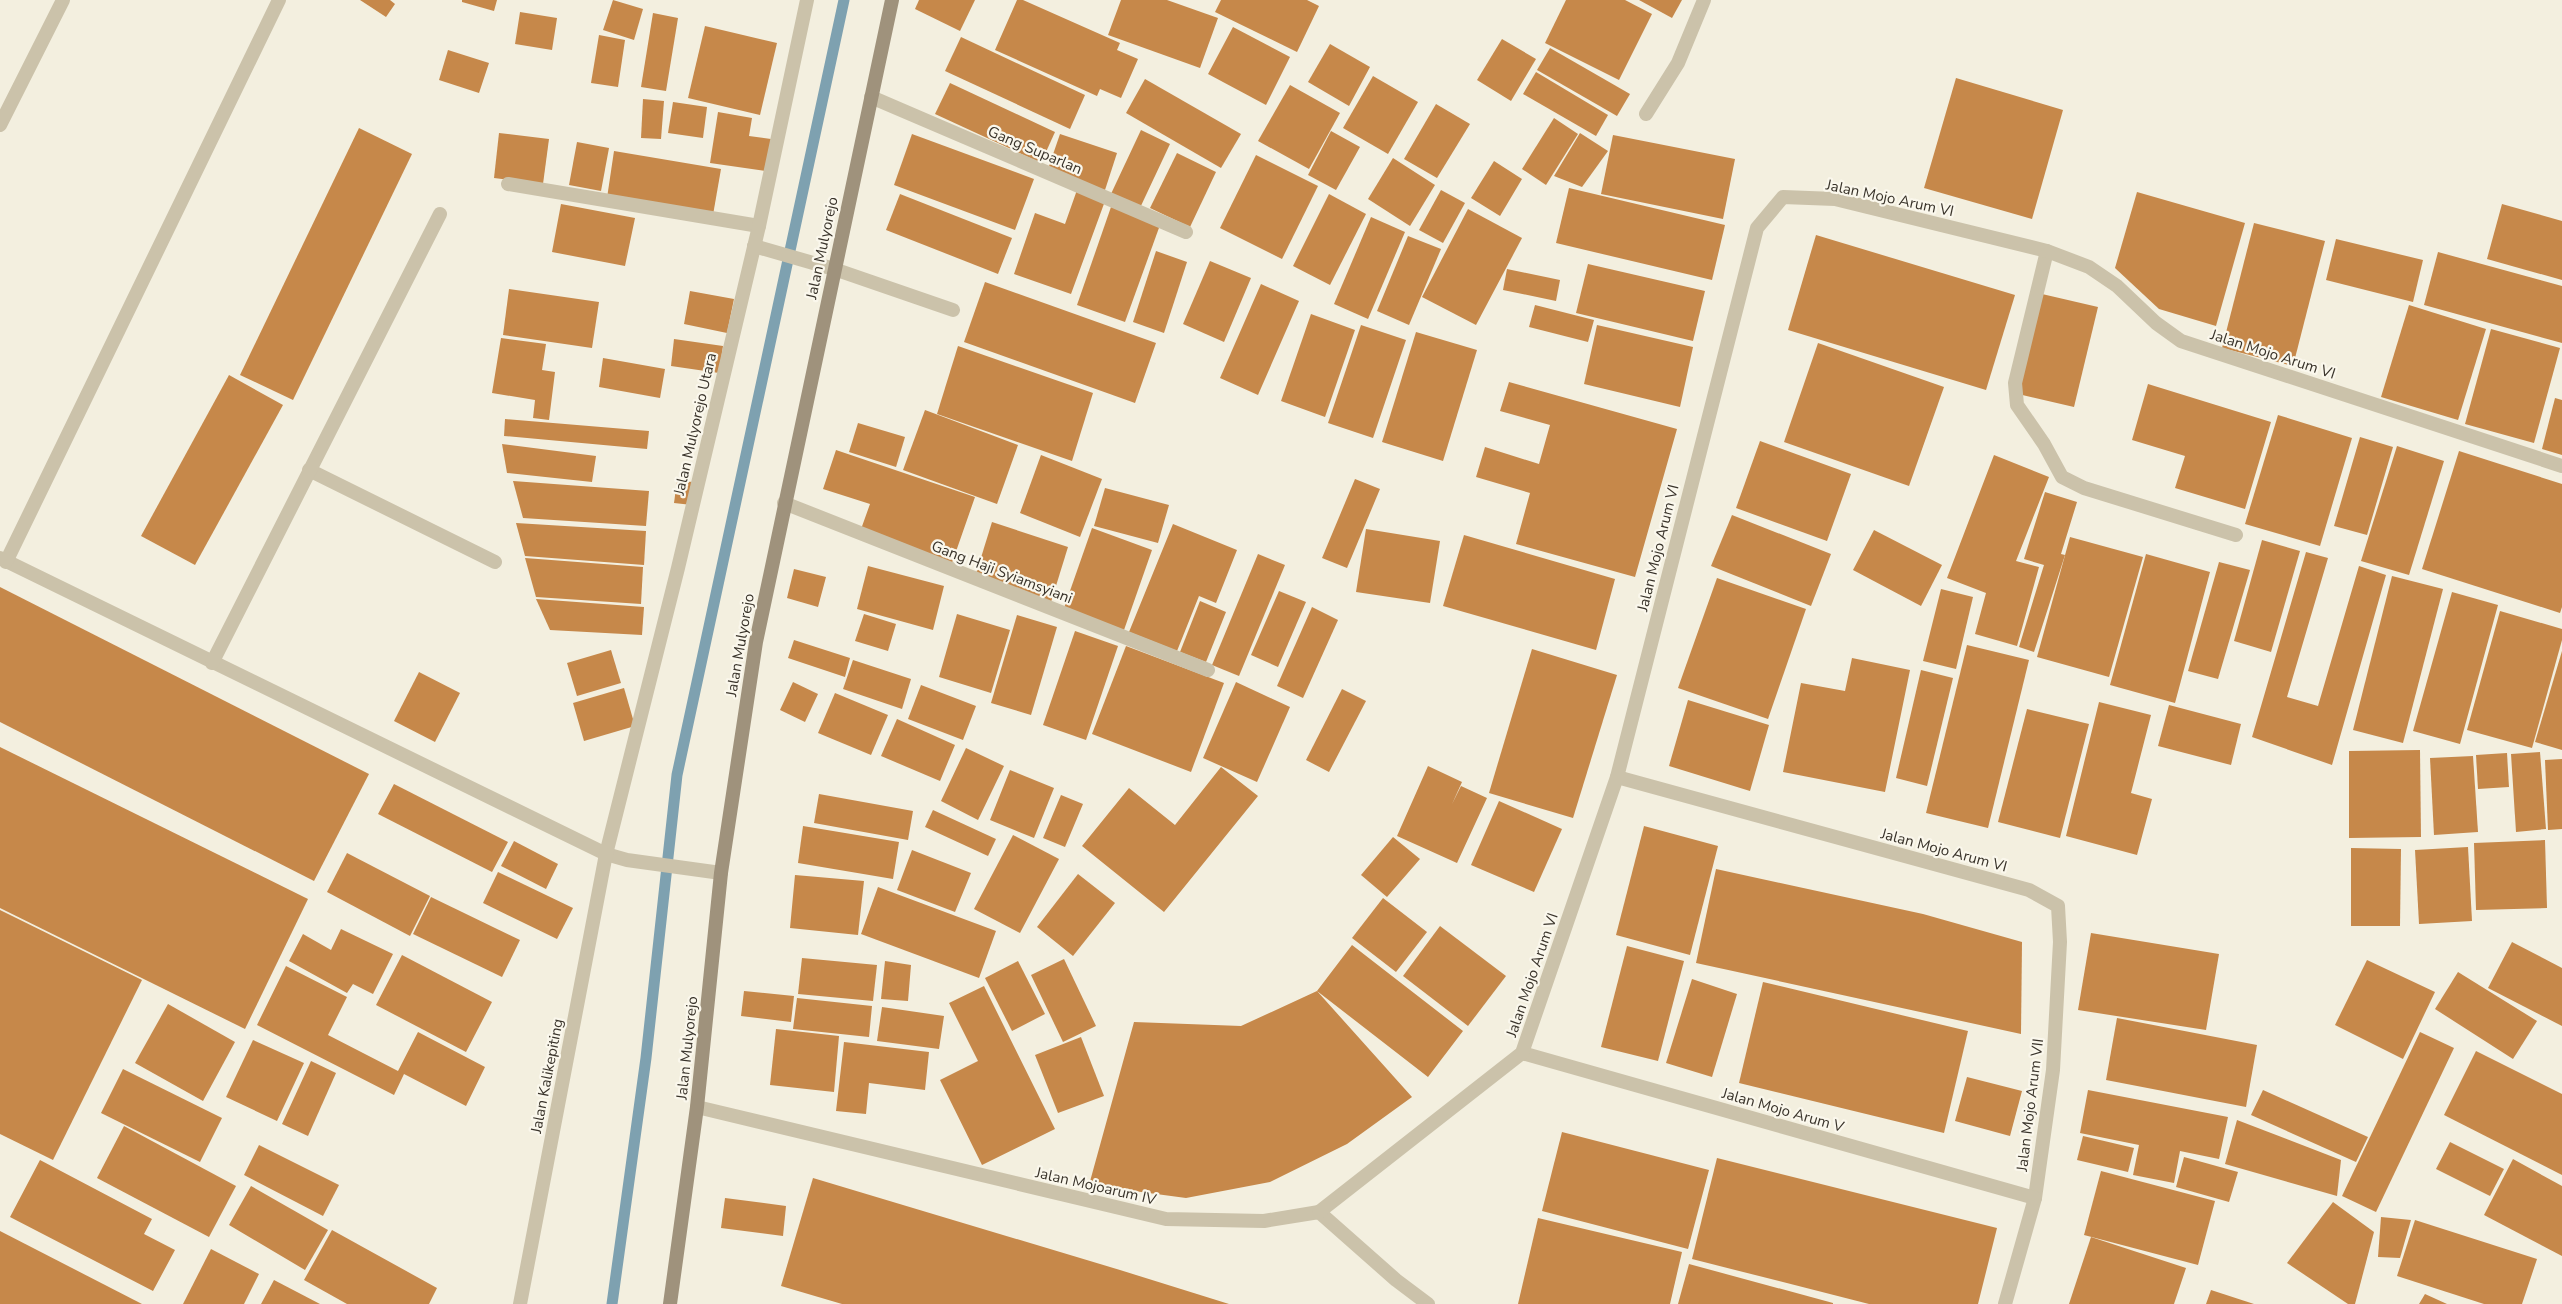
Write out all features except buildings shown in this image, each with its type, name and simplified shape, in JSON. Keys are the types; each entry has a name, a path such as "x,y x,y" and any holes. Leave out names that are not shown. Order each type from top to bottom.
{"main road":[{"name":"Jalan Mulyorejo","path":"670,1304 697,1107 721,873 756,642 892,0"}],"street":[{"path":"0,125 63,0"},
{"path":"280,0 3,560 606,854 627,860 721,873"},
{"name":"Jalan Mulyorejo Utara","path":"606,854 678,568 760,226 807,0"},
{"path":"1646,114 1678,63 1704,0"},
{"name":"Gang Suparlan","path":"871,97 1186,232"},
{"path":"508,184 760,226"},
{"name":"Jalan Mojo Arum VI","path":"1319,1212 1522,1053 1617,777 1757,228 1783,197 1834,199 2047,251 2089,267 2117,286 2156,323 2181,341 2562,466"},
{"path":"212,663 440,214"},
{"path":"754,246 811,265 834,269 953,310"},
{"path":"2047,251 2016,383 2017,405 2044,444 2062,477 2084,488 2236,535"},
{"path":"309,470 495,562"},
{"name":"Gang Haji Syiamsyiani","path":"784,503 1208,670"},
{"name":"Jalan Mojo Arum VI","path":"1617,777 2029,890 2058,906"},
{"name":"Jalan Kalikepiting","path":"520,1304 606,854"},
{"name":"Jalan Mojo Arum VII","path":"2005,1304 2035,1198 2053,1070 2060,942 2058,906"},
{"name":"Jalan Mojo Arum V","path":"1522,1053 2035,1198"},
{"name":"Jalan Mojoarum IV","path":"697,1107 1166,1219 1264,1221 1319,1212"},
{"path":"1319,1212 1396,1280 1428,1304"}],"waterway":[{"path":"612,1304 646,1058 677,775 844,0"}]}
